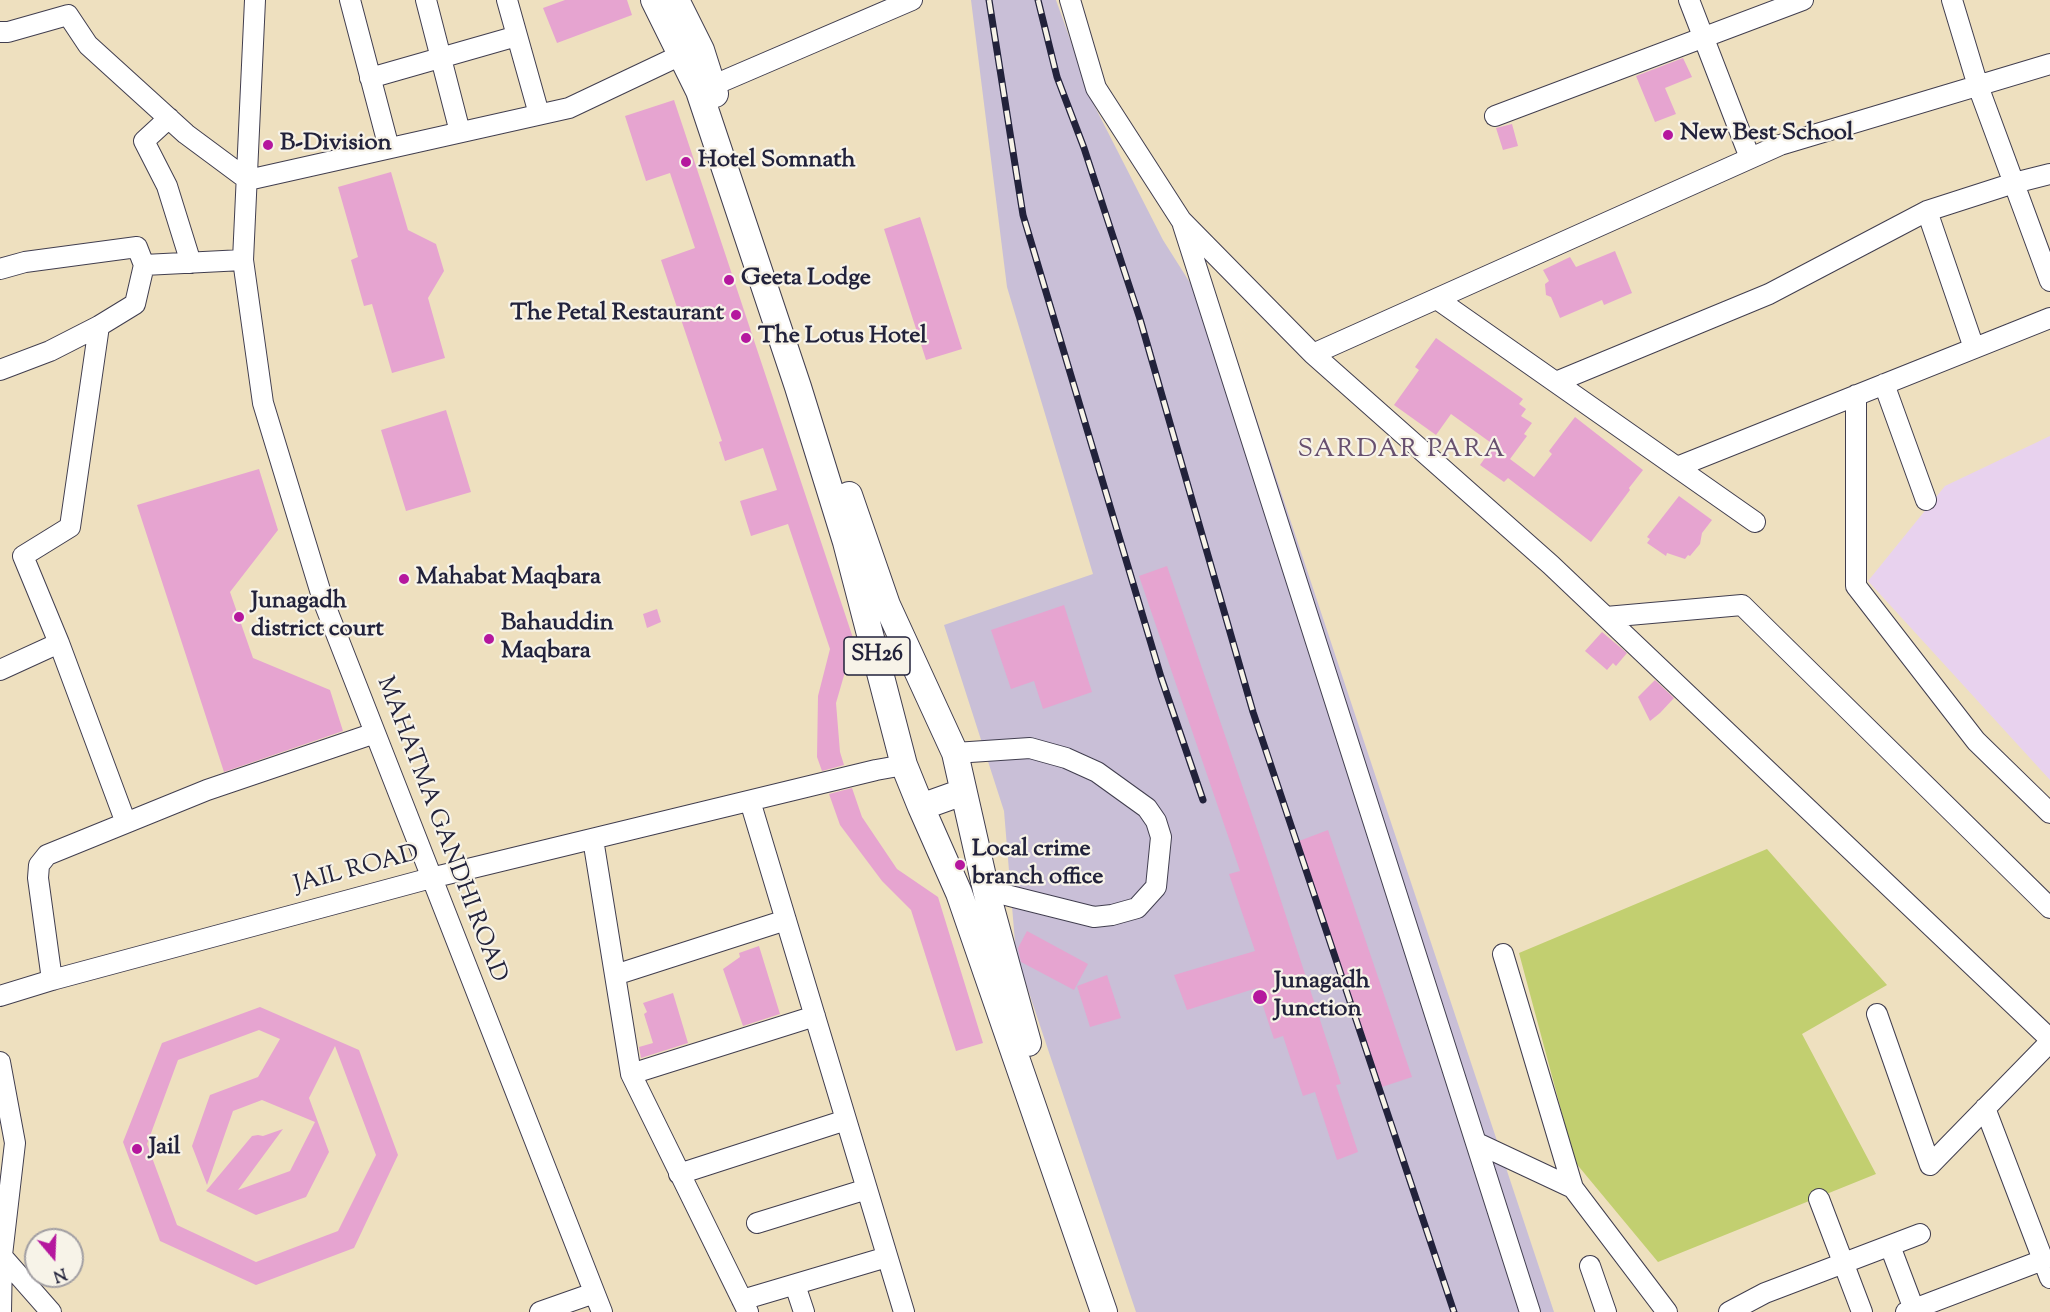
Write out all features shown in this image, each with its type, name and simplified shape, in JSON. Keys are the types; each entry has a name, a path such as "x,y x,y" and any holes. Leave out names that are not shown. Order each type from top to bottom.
{"main road":[{"name":"SH26","path":"654,0 681,55 706,89 887,605 955,753 986,890 1039,1086 1118,1312"},
{"name":"SH26","path":"676,0 701,50 706,89 846,542 904,765 959,893 1104,1312"},
{"path":"886,690 921,679"},
{"path":"921,807 963,792"}],"street":[{"name":"MAHATMA GANDHI ROAD","path":"255,0 243,260 263,403 323,600 602,1312"},
{"path":"350,0 388,148"},
{"path":"426,0 460,132"},
{"path":"507,0 539,114"},
{"path":"706,89 912,0"},
{"path":"1070,0 1096,88 1181,220 1313,354 1551,565 2050,1041 1929,1165 1877,1014"},
{"path":"1689,0 1750,158"},
{"path":"1495,116 1803,0"},
{"path":"1952,0 1978,86 2050,280"},
{"path":"0,32 8,32 64,7 88,45 186,134 248,180 569,108 681,55"},
{"path":"370,78 517,36"},
{"path":"1313,354 1780,145 2050,64"},
{"path":"169,118 144,141 167,186 191,263"},
{"path":"1556,382 1769,294 1927,212 2014,183 2050,174"},
{"path":"1927,212 1974,348"},
{"path":"1181,220 1530,1312"},
{"path":"0,269 25,262 137,247 144,265 135,304 99,326 50,351 0,370"},
{"path":"144,265 243,260"},
{"path":"1437,298 1755,522"},
{"path":"1677,467 2050,318"},
{"path":"99,326 70,527 23,556 126,823"},
{"path":"1884,384 1926,500"},
{"path":"1856,395 1856,586 1976,741 2050,813"},
{"path":"1606,617 1742,605 2050,908"},
{"path":"0,670 58,643"},
{"path":"52,980 38,878 39,865 47,855 207,790 375,733"},
{"path":"955,753 1030,748 1066,758 1097,772 1147,808 1156,821 1161,837 1155,886 1137,908 1094,918 986,890"},
{"name":"JAIL ROAD","path":"0,996 431,878 904,765"},
{"path":"750,801 904,1312"},
{"path":"593,839 631,1074 745,1306 795,1285 887,1257"},
{"path":"615,975 786,920"},
{"path":"1503,954 1573,1188 1667,1312"},
{"path":"631,1074 815,1016"},
{"path":"0,1062 15,1143 1,1255 1,1312"},
{"path":"1890,1246 1911,1311 2047,1269 1985,1108"},
{"path":"679,1174 846,1120"},
{"path":"1477,1143 1573,1188"},
{"path":"756,1223 867,1189"},
{"path":"1819,1200 1862,1312"},
{"path":"1729,1312 1765,1293 1920,1234"},
{"path":"1,1255 51,1312"},
{"path":"1590,1266 1606,1312"},
{"path":"795,1285 804,1312"},
{"path":"540,1312 594,1293"}],"shaded area":[{"path":"971,0 1056,0 1093,103 1163,240 1235,354 1554,1312 1136,1312 1016,954 1004,811 944,625 1093,574 1007,287"},
{"path":"2050,436 2050,780 1868,581 1945,486"}],"green space":[{"path":"1767,849 1887,985 1802,1034 1876,1174 1658,1262 1575,1162 1519,953"}],"building":[{"path":"565,0 627,0 632,15 557,43 543,8"},
{"path":"1683,58 1692,77 1665,88 1676,114 1655,122 1636,76"},
{"path":"674,100 854,641 836,703 840,752 844,765 822,771 817,757 818,696 830,649 788,524 751,536 740,501 777,490 763,448 725,461 719,442 722,441 661,260 695,248 670,173 646,181 625,116"},
{"path":"1512,124 1518,146 1503,150 1496,128"},
{"path":"391,172 408,230 436,244 444,271 428,298 445,358 392,373 372,304 364,306 351,260 358,257 338,187"},
{"path":"920,217 962,349 926,360 884,229"},
{"path":"1615,251 1632,293 1604,305 1602,300 1560,318 1551,297 1546,295 1545,284 1549,281 1543,270 1570,257 1576,267"},
{"path":"1436,338 1523,399 1519,404 1526,409 1521,416 1532,423 1524,434 1527,436 1510,459 1534,477 1552,454 1549,451 1575,417 1643,470 1591,542 1508,478 1504,482 1480,465 1494,445 1451,414 1436,435 1394,405 1419,370 1415,367"},
{"path":"446,410 471,492 406,511 381,430"},
{"path":"259,469 278,530 230,592 253,658 330,690 343,731 224,772 137,505"},
{"path":"1679,496 1712,520 1702,533 1700,544 1685,559 1667,553 1666,556 1647,543 1650,539 1647,537"},
{"path":"1167,566 1268,861 1341,1084 1336,1085 1358,1152 1337,1160 1315,1092 1303,1096 1283,1036 1274,1039 1257,988 1187,1010 1174,975 1255,951 1229,874 1240,871 1139,576"},
{"path":"1064,605 1092,692 1043,709 1034,681 1011,689 991,630"},
{"path":"657,609 661,622 647,628 643,614"},
{"path":"1602,632 1627,653 1616,666 1613,663 1607,670 1585,651"},
{"path":"1655,680 1674,698 1650,721 1638,697"},
{"path":"852,788 862,817 897,869 938,897 983,1043 956,1051 911,910 882,881 840,825 829,794"},
{"path":"1328,830 1412,1077 1382,1087 1299,841"},
{"path":"1027,931 1088,964 1074,990 1021,962 1018,948"},
{"path":"759,946 780,1014 743,1026 723,969 740,957 739,953"},
{"path":"1107,975 1121,1018 1090,1027 1077,986"},
{"path":"673,993 688,1043 641,1058 639,1047 653,1043 643,1003"},
{"path":"260,1007 359,1050 398,1155 354,1248 256,1285 160,1241 123,1142 162,1043","holes":["259,1030 280,1039 258,1077 210,1095 192,1146 207,1185 233,1111 262,1100 315,1122 290,1171 238,1190 283,1129 263,1136 252,1136 206,1191 256,1215 306,1197 329,1152 309,1098 335,1046 376,1155 338,1231 256,1262 177,1225 147,1144 178,1060"]}],"railway":[{"path":"989,0 1023,215 1161,677 1203,800"},
{"path":"1038,0 1057,77 1084,148 1140,319 1253,712 1454,1312"}],"place":[{"name":"New Best School","path":"1668,135"},
{"name":"B-Division","path":"268,145"},
{"name":"Hotel Somnath","path":"686,162"},
{"name":"Geeta Lodge","path":"729,280"},
{"name":"The Petal Restaurant","path":"736,315"},
{"name":"The Lotus Hotel","path":"746,338"},
{"name":"Mahabat Maqbara","path":"404,579"},
{"name":"Junagadh district court","path":"239,617"},
{"name":"Bahauddin Maqbara","path":"489,639"},
{"name":"Local crime branch office","path":"960,865"},
{"name":"Junagadh Junction","path":"1260,997"},
{"name":"Jail","path":"137,1149"}],"district":[{"name":"SARDAR PARA","path":"1402,452"}]}
